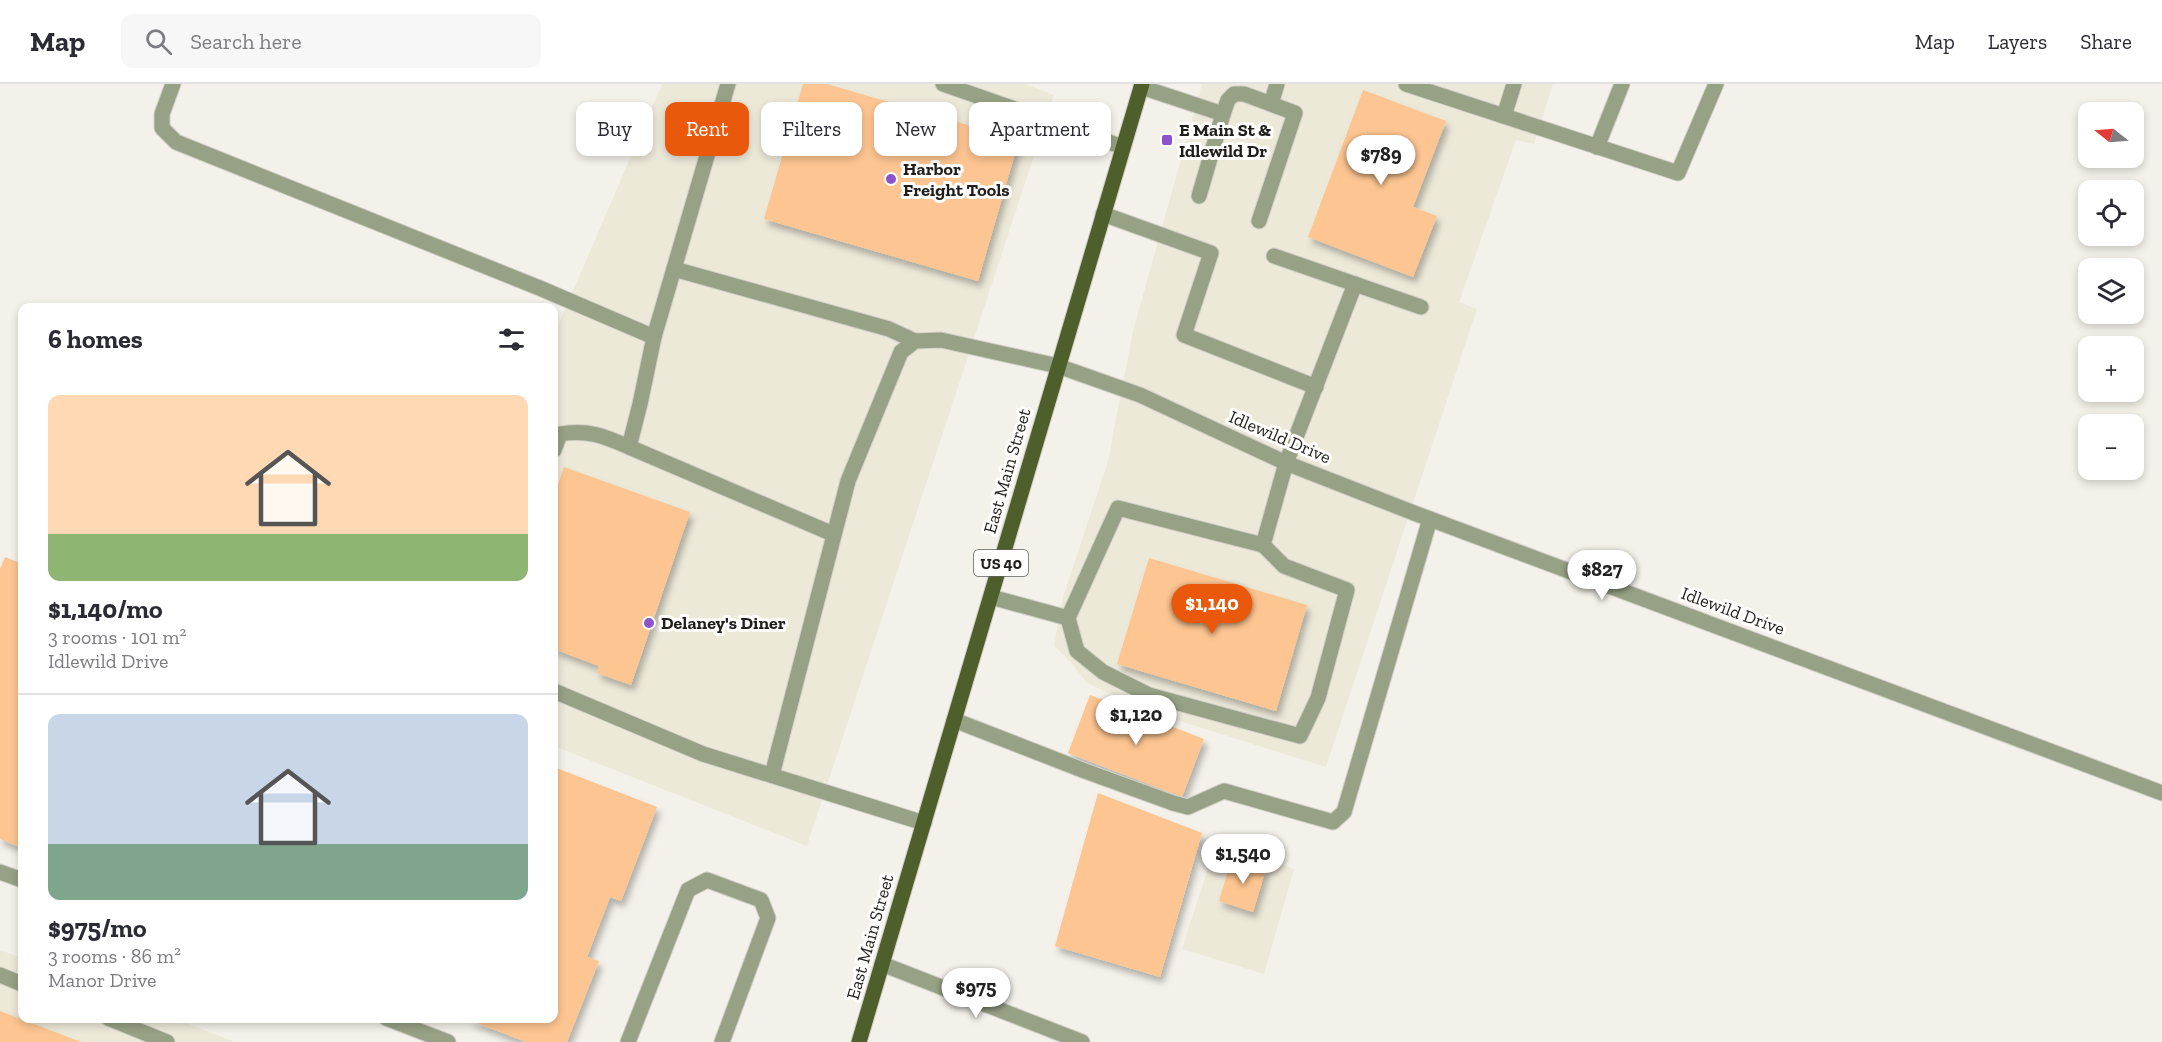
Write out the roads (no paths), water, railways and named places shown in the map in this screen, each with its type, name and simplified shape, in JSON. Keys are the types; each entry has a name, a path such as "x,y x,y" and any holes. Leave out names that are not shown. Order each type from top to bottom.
{"main road":[{"name":"East Main Street","path":"860,1042 1141,86"}],"street":[{"path":"173,84 162,114 162,128 176,142 542,289 654,337"},
{"path":"628,447 654,337 728,84"},
{"path":"944,84 1123,147"},
{"path":"1271,104 1277,84"},
{"path":"1406,84 1678,173 1716,84"},
{"path":"1504,116 1514,84"},
{"path":"1597,147 1622,84"},
{"path":"1141,86 1223,114"},
{"path":"1199,196 1223,114 1228,100 1234,94 1244,94 1295,113 1259,221"},
{"path":"1103,214 1210,253 1184,335 1316,387"},
{"path":"1274,256 1421,307"},
{"path":"674,269 889,329 915,341 901,352 848,481 772,775"},
{"path":"1263,545 1286,463 1355,284"},
{"name":"Idlewild Drive","path":"915,341 941,340 1058,366 1140,395 1286,463 2162,793"},
{"path":"558,439 560,434 577,431 604,435 833,534"},
{"path":"1118,508 1263,545 1284,566 1347,590 1318,699 1300,736 1149,695 1112,677 1077,651 1068,618 1118,508"},
{"path":"954,720 1173,803 1188,807 1224,791 1333,822 1344,812 1430,519"},
{"path":"991,597 1068,618"},
{"path":"558,693 704,754 924,823"},
{"path":"0,872 18,879"},
{"path":"628,1042 688,890 707,880 761,900 768,918 723,1042"},
{"path":"882,964 1082,1042"},
{"path":"0,975 18,982"},
{"path":"120,1023 167,1042"},
{"path":"399,1023 448,1042"}],"place":[{"name":"E Main St & Idlewild Dr","path":"1167,140"},
{"name":"Harbor Freight Tools","path":"891,179"},
{"name":"Delaney's Diner","path":"649,623"}]}
